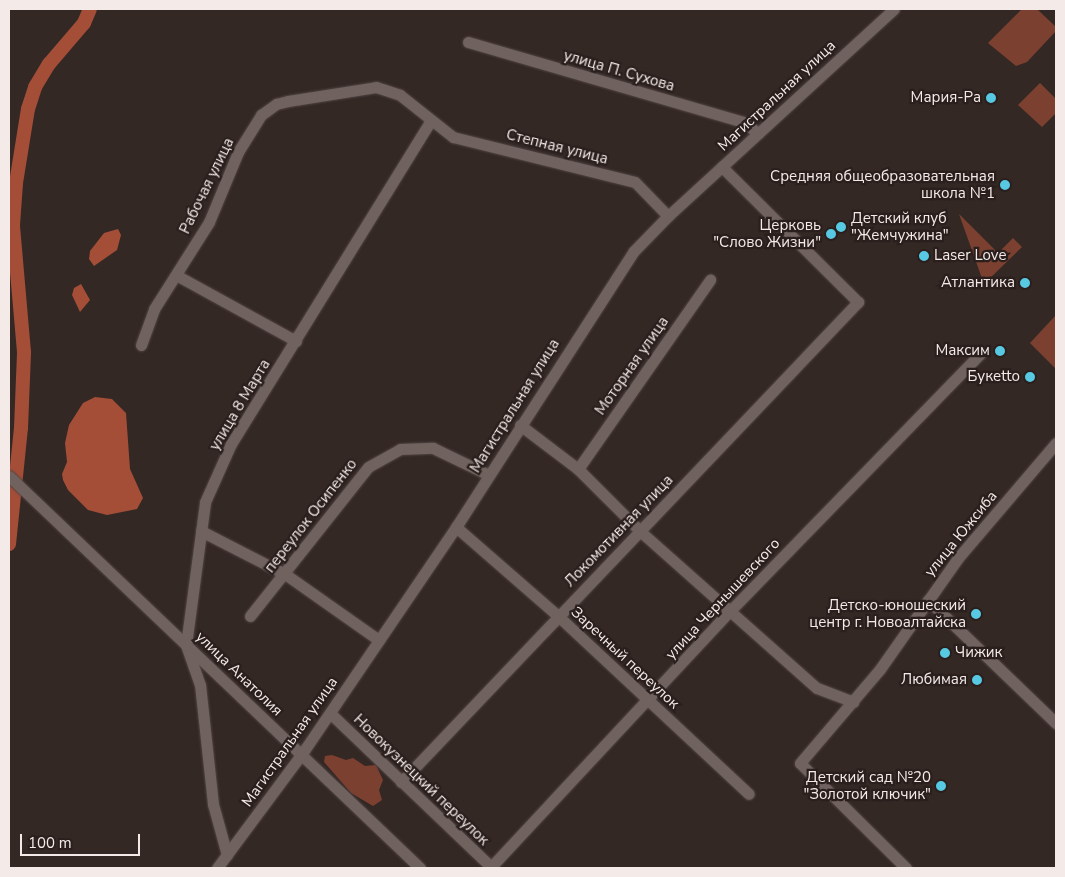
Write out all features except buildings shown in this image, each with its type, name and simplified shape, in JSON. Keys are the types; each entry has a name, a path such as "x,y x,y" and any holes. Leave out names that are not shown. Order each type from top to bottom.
{"street":[{"name":"Магистральная улица","path":"218,868 301,755 456,527 618,273 668,216 894,9"},
{"name":"улица П. Сухова","path":"468,42 743,122 758,133"},
{"name":"Рабочая улица","path":"141,345 154,309 209,222 238,152 262,115 276,104 376,87 400,95 430,122"},
{"name":"Степная улица","path":"430,122 453,137 634,182 668,216"},
{"name":"улица 8 Марта","path":"227,855 213,804 200,686 186,644 205,502 231,444 296,342 430,122"},
{"name":"Локомотивная улица","path":"401,782 557,615 641,532 858,302 722,167"},
{"path":"176,275 296,342"},
{"name":"Моторная улица","path":"578,469 710,280"},
{"name":"улица Чернышевского","path":"491,868 729,612 981,353"},
{"path":"520,426 578,469 641,532 729,612 818,688 853,702"},
{"name":"улица Южсиба","path":"906,868 800,763 853,702 958,558 1056,443"},
{"name":"переулок Осипенко","path":"250,616 368,467 400,449 433,448 489,475"},
{"name":"улица Анатолия","path":"9,476 420,868"},
{"name":"Заречный переулок","path":"456,527 557,615 749,794"},
{"path":"201,531 285,574 379,640"},
{"path":"928,600 1056,723"},
{"name":"Новокузнецкий переулок","path":"330,713 491,868"}],"shaded area":[{"path":"1022,9 1037,9 1056,27 1056,31 1027,62 1016,66 988,43"},
{"path":"1040,83 1056,99 1056,113 1042,127 1018,105"},
{"path":"959,214 998,253 1013,238 1022,247 984,284"},
{"path":"118,229 121,235 117,250 94,266 89,259 90,251 104,233"},
{"path":"81,284 90,300 80,312 72,295 74,288"},
{"path":"1056,315 1056,369 1030,343"},
{"path":"95,397 112,399 126,413 130,469 143,498 137,509 107,515 88,510 68,490 63,480 62,474 67,462 65,443 69,425 83,403"},
{"path":"332,755 346,760 353,758 365,766 376,765 383,780 379,790 382,800 373,806 351,793 324,762 325,756"}],"waterway":[{"path":"9,544 21,428 24,352 13,225 16,183 28,109 35,87 49,64 84,23 90,9"}],"place":[{"name":"Мария-Ра","path":"991,98"},
{"name":"Средняя общеобразовательная школа №1","path":"1005,185"},
{"name":"Детский клуб \"Жемчужина\"","path":"841,227"},
{"name":"Церковь \"Слово Жизни\"","path":"831,234"},
{"name":"Laser Love","path":"924,256"},
{"name":"Атлантика","path":"1025,283"},
{"name":"Максим","path":"1000,351"},
{"name":"Букеttо","path":"1030,377"},
{"name":"Детско-юношеский центр г. Новоалтайска","path":"976,614"},
{"name":"Чижик","path":"945,653"},
{"name":"Любимая","path":"977,680"},
{"name":"Детский сад №20 \"Золотой ключик\"","path":"941,786"}]}
